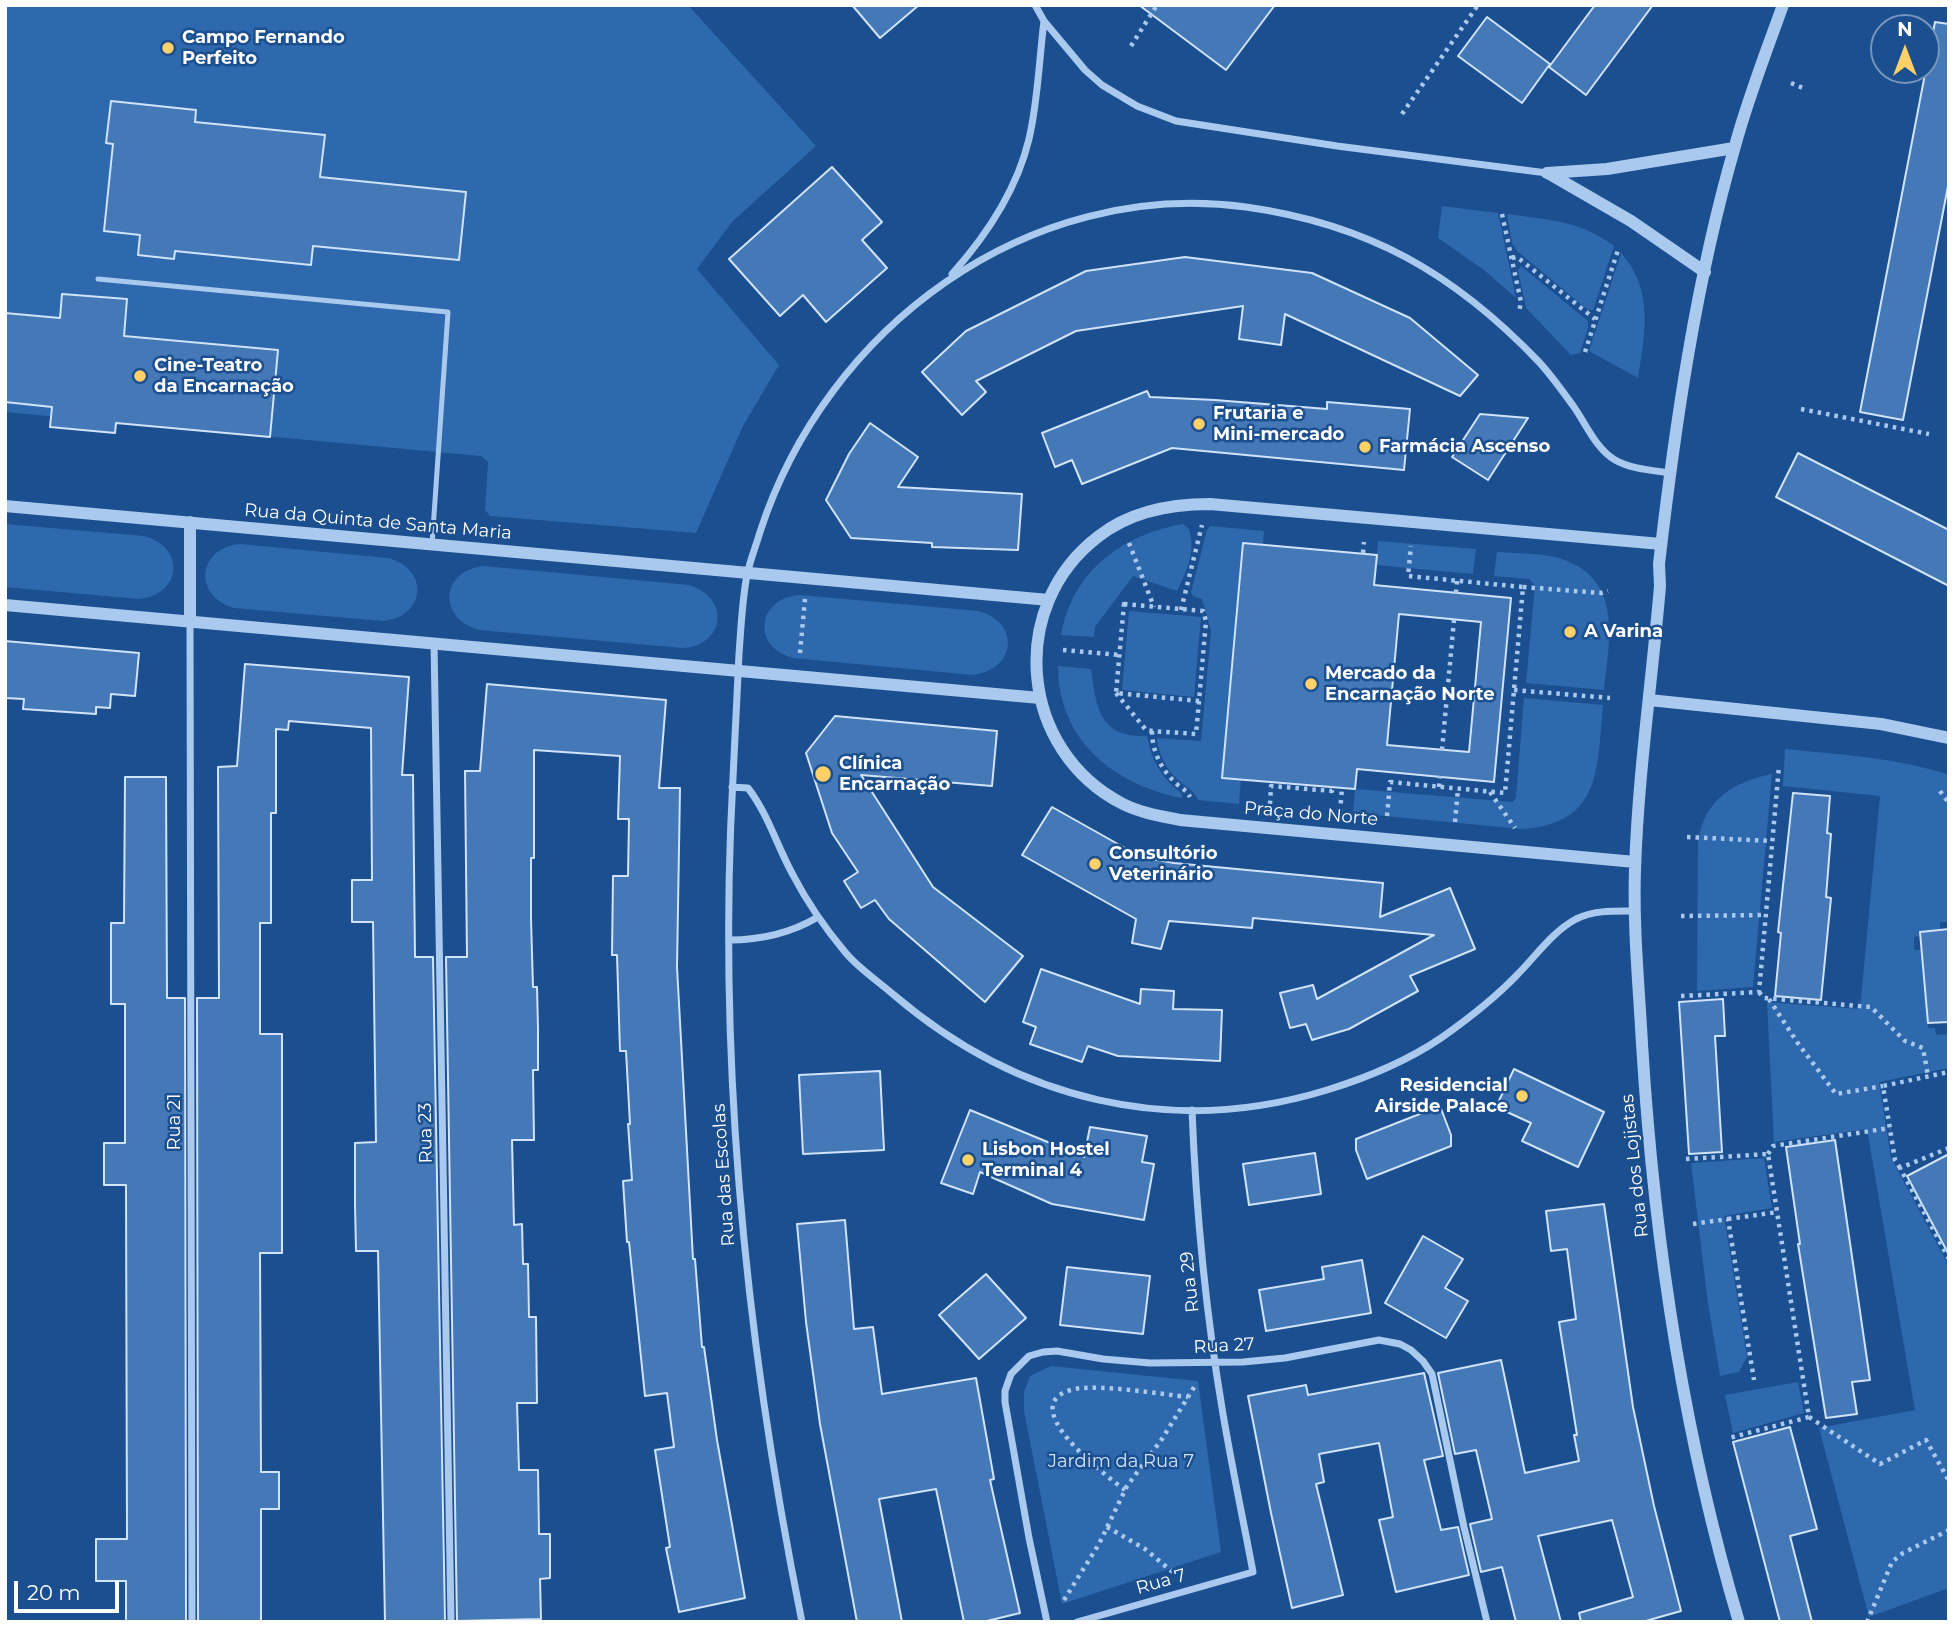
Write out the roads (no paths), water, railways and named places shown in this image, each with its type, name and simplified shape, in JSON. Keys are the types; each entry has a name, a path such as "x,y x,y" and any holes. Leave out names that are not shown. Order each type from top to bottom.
{"street":[{"path":"1035,5 1044,21 1085,70 1102,85 1137,106 1176,121 1337,146 1547,173 1607,169 1734,148"},
{"name":"Rua dos Lojistas","path":"1739,1622 1698,1460 1670,1315 1655,1209 1645,1102 1635,862 1639,786 1670,473 1705,272 1734,148 1783,5"},
{"path":"946,281 969,256 992,223 1020,165 1028,140 1044,21"},
{"path":"1547,173 1631,221 1705,272"},
{"path":"946,281 992,252 1039,231 1088,217 1137,208 1188,204 1238,206 1337,226 1428,268 1469,296 1542,365 1604,452 1619,463 1670,473"},
{"name":"Rua das Escolas","path":"802,1622 767,1431 752,1316 740,1201 733,1084 729,940 732,787 738,671 747,573 774,492 810,421 839,380 872,343 946,281"},
{"name":"Praça do Norte","path":"1635,862 1180,820 1151,815 1124,804 1099,789 1077,769 1059,745 1046,719 1040,698 1036,662 1038,633 1059,580 1072,561 1099,535 1133,516 1180,504 1210,504 1661,544"},
{"name":"Rua da Quinta de Santa Maria","path":"5,506 747,573"},
{"path":"190,522 190,621"},
{"path":"747,573 1049,600"},
{"path":"5,605 1040,698"},
{"name":"Rua 21","path":"190,621 191,1622"},
{"name":"Rua 23","path":"435,643 451,1622"},
{"path":"1649,700 1881,724 1949,738"},
{"path":"732,787 748,788 760,804 792,874 818,917 847,955 923,1020 965,1048 1055,1089 1103,1102 1153,1109 1252,1108 1349,1084 1395,1064 1438,1040 1478,1010 1569,924 1591,914 1635,911"},
{"path":"729,940 751,940 800,928 818,917"},
{"name":"Rua 29","path":"1192,1110 1197,1193 1216,1363 1253,1572"},
{"name":"Rua 27","path":"1047,1622 1026,1524 1005,1402 1005,1391 1011,1374 1029,1356 1057,1351 1150,1363 1216,1363 1284,1358 1379,1340 1400,1344 1411,1350 1432,1374 1464,1527 1488,1622"},
{"name":"Rua 7","path":"1077,1622 1253,1572"}],"lane":[{"path":"98,279 448,312 432,544"}],"place":[{"name":"Campo Fernando Perfeito","path":"168,48"},
{"name":"Cine-Teatro da Encarnação","path":"140,376"},
{"name":"Frutaria e Mini-mercado","path":"1199,424"},
{"name":"Farmácia Ascenso","path":"1365,447"},
{"name":"A Varina","path":"1570,632"},
{"name":"Mercado da Encarnação Norte","path":"1311,684"},
{"name":"Clínica Encarnação","path":"823,774"},
{"name":"Consultório Veterinário","path":"1095,864"},
{"name":"Residencial Airside Palace","path":"1522,1096"},
{"name":"Lisbon Hostel Terminal 4","path":"968,1160"}],"park label":[{"name":"Jardim da Rua 7","path":"1121,1462"}]}
